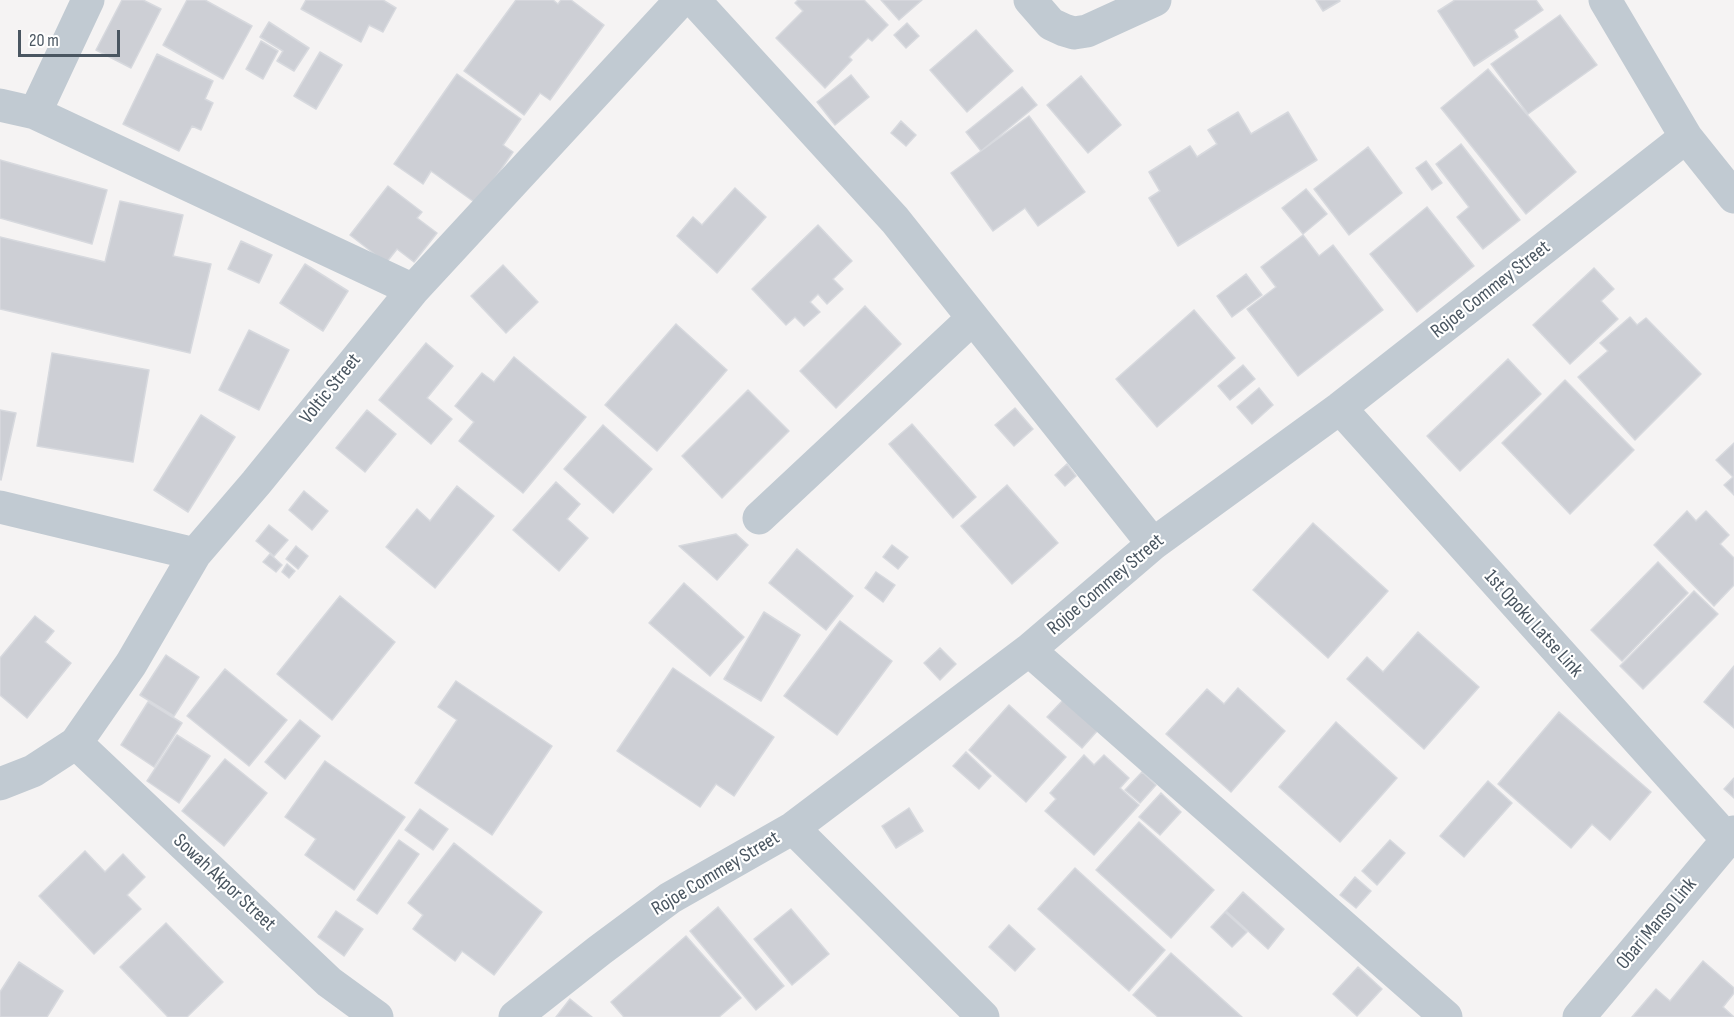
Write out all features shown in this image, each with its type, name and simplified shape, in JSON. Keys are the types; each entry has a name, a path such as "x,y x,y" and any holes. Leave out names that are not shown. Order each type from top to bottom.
{"street":[{"path":"35,113 88,0"},
{"name":"Voltic Street","path":"0,784 33,771 76,743 131,664 195,554 413,290 681,0"},
{"path":"694,0 895,220 1153,544"},
{"path":"1030,0 1051,24 1074,33 1086,31 1155,0"},
{"path":"1605,0 1686,137 1734,198"},
{"path":"0,105 35,113 413,290"},
{"name":"Rojoe Commey Street","path":"515,1017 670,898 793,828 1029,650 1153,544 1340,408 1686,137"},
{"path":"759,518 973,318"},
{"name":"1st Opoku Latse Link","path":"1340,408 1731,836"},
{"path":"0,507 195,554"},
{"path":"1029,650 1446,1017"},
{"name":"Sowah Akpor Street","path":"76,743 329,982 377,1017"},
{"path":"793,828 983,1017"},
{"name":"Obari Manso Link","path":"1579,1017 1731,836"}],"building":[{"path":"122,0 143,0 161,9 131,68 96,50"},
{"path":"187,0 205,0 252,26 223,79 163,45"},
{"path":"306,0 383,0 396,8 383,32 369,25 361,42 301,9"},
{"path":"516,0 553,0 558,4 561,0 571,0 604,25 550,100 540,93 524,115 464,71"},
{"path":"798,0 864,0 888,25 872,41 868,38 849,57 852,60 825,88 776,38 803,11 795,3"},
{"path":"881,0 922,0 899,20"},
{"path":"1316,0 1339,0 1340,1 1323,11"},
{"path":"1455,0 1536,0 1543,10 1514,30 1518,37 1474,66 1438,11"},
{"path":"1560,15 1597,65 1528,114 1491,64"},
{"path":"269,22 309,48 294,71 277,61 283,51 260,37"},
{"path":"907,23 919,36 906,48 894,35"},
{"path":"976,30 1013,71 967,112 930,70"},
{"path":"261,41 278,51 263,79 246,69"},
{"path":"320,52 342,65 316,109 294,96"},
{"path":"157,54 213,81 205,99 213,103 201,130 192,126 179,151 123,124"},
{"path":"1488,69 1576,172 1526,214 1441,108"},
{"path":"457,74 521,119 503,145 513,152 477,204 431,171 423,184 394,164"},
{"path":"851,75 869,97 835,125 817,102"},
{"path":"1081,76 1121,125 1088,153 1047,105"},
{"path":"1022,87 1037,105 981,151 966,132"},
{"path":"1238,112 1251,134 1288,112 1317,160 1178,246 1149,198 1160,191 1149,172 1190,146 1197,157 1217,144 1208,130"},
{"path":"1029,116 1085,192 1038,226 1025,208 993,231 951,173"},
{"path":"901,121 916,135 906,146 891,133"},
{"path":"1461,144 1520,220 1483,249 1457,217 1469,207 1436,164"},
{"path":"1368,147 1402,193 1349,235 1314,189"},
{"path":"0,160 107,190 92,244 0,218"},
{"path":"1426,161 1442,183 1432,190 1416,168"},
{"path":"388,186 422,212 417,218 437,233 414,262 397,249 386,263 350,235"},
{"path":"735,188 766,217 717,273 677,236 693,217 702,225"},
{"path":"1306,189 1327,214 1303,234 1282,208"},
{"path":"120,201 183,215 173,256 211,264 190,353 0,309 0,237 105,262"},
{"path":"1427,207 1474,266 1417,312 1370,254"},
{"path":"818,225 852,261 833,279 843,289 827,304 818,294 810,302 820,312 804,326 795,317 786,325 752,289"},
{"path":"1303,235 1319,256 1333,245 1383,310 1298,376 1247,309 1276,287 1261,267"},
{"path":"241,241 272,255 259,283 228,269"},
{"path":"305,264 348,291 323,331 280,303"},
{"path":"503,265 538,302 506,333 471,296"},
{"path":"1594,268 1614,289 1601,301 1618,319 1570,364 1533,325"},
{"path":"1246,274 1262,295 1232,317 1217,296"},
{"path":"865,306 901,344 836,408 800,371"},
{"path":"1194,310 1235,358 1157,427 1116,379"},
{"path":"1630,317 1637,325 1646,318 1701,374 1635,440 1578,377 1608,351 1600,343"},
{"path":"676,324 727,370 657,451 605,405"},
{"path":"249,330 289,350 259,410 219,390"},
{"path":"426,343 453,366 427,398 452,419 431,444 379,400"},
{"path":"52,353 149,370 133,462 37,446"},
{"path":"514,357 586,417 523,493 459,441 474,422 455,406 482,373 494,382"},
{"path":"1508,359 1541,394 1460,471 1427,436"},
{"path":"1243,365 1255,379 1230,400 1218,386"},
{"path":"1565,380 1634,450 1570,514 1502,443"},
{"path":"1259,388 1273,405 1252,424 1237,407"},
{"path":"748,390 789,431 722,498 682,456"},
{"path":"1015,408 1033,429 1014,446 995,425"},
{"path":"0,410 16,413 1,480 0,479"},
{"path":"367,410 396,434 365,472 336,448"},
{"path":"201,415 235,437 188,512 154,490"},
{"path":"912,424 976,497 953,518 889,444"},
{"path":"603,425 652,469 613,513 564,469"},
{"path":"1734,443 1734,495 1724,485 1733,477 1716,460"},
{"path":"1067,464 1076,476 1065,486 1055,475"},
{"path":"556,482 580,504 567,519 588,538 559,571 513,530"},
{"path":"1007,485 1058,543 1012,584 961,526"},
{"path":"457,486 494,516 435,588 386,547 417,509 430,521"},
{"path":"304,491 328,511 312,530 289,510"},
{"path":"1687,511 1696,521 1706,511 1729,535 1720,544 1734,558 1734,585 1714,606 1654,545"},
{"path":"1313,523 1388,591 1328,658 1253,590"},
{"path":"269,525 288,540 274,556 256,541"},
{"path":"736,534 748,545 717,580 679,546"},
{"path":"892,545 908,557 898,569 883,557"},
{"path":"296,546 308,556 298,569 286,559"},
{"path":"797,549 853,596 826,630 769,583"},
{"path":"270,554 282,565 276,572 263,562"},
{"path":"1658,562 1688,593 1622,661 1591,630"},
{"path":"287,564 295,571 289,578 282,572"},
{"path":"876,572 895,585 883,602 865,588"},
{"path":"684,583 744,637 710,676 649,623"},
{"path":"1694,591 1718,614 1643,689 1620,666"},
{"path":"340,596 395,642 332,720 277,674"},
{"path":"764,612 800,635 761,701 724,679"},
{"path":"35,616 54,631 45,642 71,663 27,718 0,695 0,658"},
{"path":"840,621 892,661 837,735 784,696"},
{"path":"1418,632 1479,687 1424,749 1347,679 1367,657 1383,672"},
{"path":"940,648 956,664 940,680 924,663"},
{"path":"166,655 199,677 174,716 140,695"},
{"path":"1734,666 1734,728 1704,702"},
{"path":"673,668 774,737 734,796 716,784 700,807 617,751"},
{"path":"225,669 287,720 249,766 187,716"},
{"path":"456,681 552,746 492,835 415,783 457,720 438,707"},
{"path":"1238,688 1285,731 1231,792 1166,734 1207,689 1224,704"},
{"path":"1064,699 1098,730 1082,748 1047,717"},
{"path":"148,702 182,723 154,767 121,745"},
{"path":"1009,705 1066,757 1026,802 969,750"},
{"path":"1559,712 1651,792 1610,840 1592,824 1571,848 1498,784"},
{"path":"300,720 320,736 285,779 265,762"},
{"path":"1336,722 1397,778 1340,842 1279,787"},
{"path":"177,735 210,756 179,803 147,781"},
{"path":"966,752 991,776 979,789 953,766"},
{"path":"1084,755 1094,765 1104,755 1129,778 1120,788 1139,805 1094,855 1045,811 1056,799 1050,793"},
{"path":"225,759 267,793 224,846 182,811"},
{"path":"325,761 405,817 354,890 305,855 316,839 285,817"},
{"path":"1142,772 1156,785 1140,803 1125,790"},
{"path":"1734,778 1734,798 1724,789"},
{"path":"1488,781 1512,803 1464,857 1440,836"},
{"path":"1161,793 1181,812 1160,835 1139,817"},
{"path":"909,808 923,831 896,848 882,826"},
{"path":"420,809 448,829 433,850 405,830"},
{"path":"1139,822 1214,890 1171,938 1096,870"},
{"path":"399,840 419,854 377,914 357,900"},
{"path":"1390,840 1405,853 1377,885 1362,871"},
{"path":"454,843 542,912 494,975 462,951 455,961 413,929 423,915 408,903"},
{"path":"85,851 105,872 123,854 145,877 127,895 141,909 94,954 39,896"},
{"path":"1075,868 1165,950 1129,991 1038,909"},
{"path":"1355,877 1371,891 1356,908 1340,895"},
{"path":"1243,892 1284,929 1268,949 1226,911"},
{"path":"718,907 784,986 756,1010 690,931"},
{"path":"791,909 829,954 792,985 754,939"},
{"path":"336,911 363,929 344,956 318,937"},
{"path":"1225,912 1247,932 1232,947 1211,927"},
{"path":"166,923 223,982 187,1017 168,1017 120,967"},
{"path":"1009,925 1035,949 1015,971 989,947"},
{"path":"686,936 741,998 719,1017 624,1017 611,1002"},
{"path":"1171,953 1242,1017 1158,1017 1133,995"},
{"path":"1703,961 1734,988 1734,993 1723,1007 1734,1017 1632,1017 1656,989 1670,1001"},
{"path":"19,962 63,991 47,1017 0,1017 0,992"},
{"path":"1358,967 1382,989 1357,1016 1333,994"},
{"path":"570,999 592,1017 556,1017"}]}
